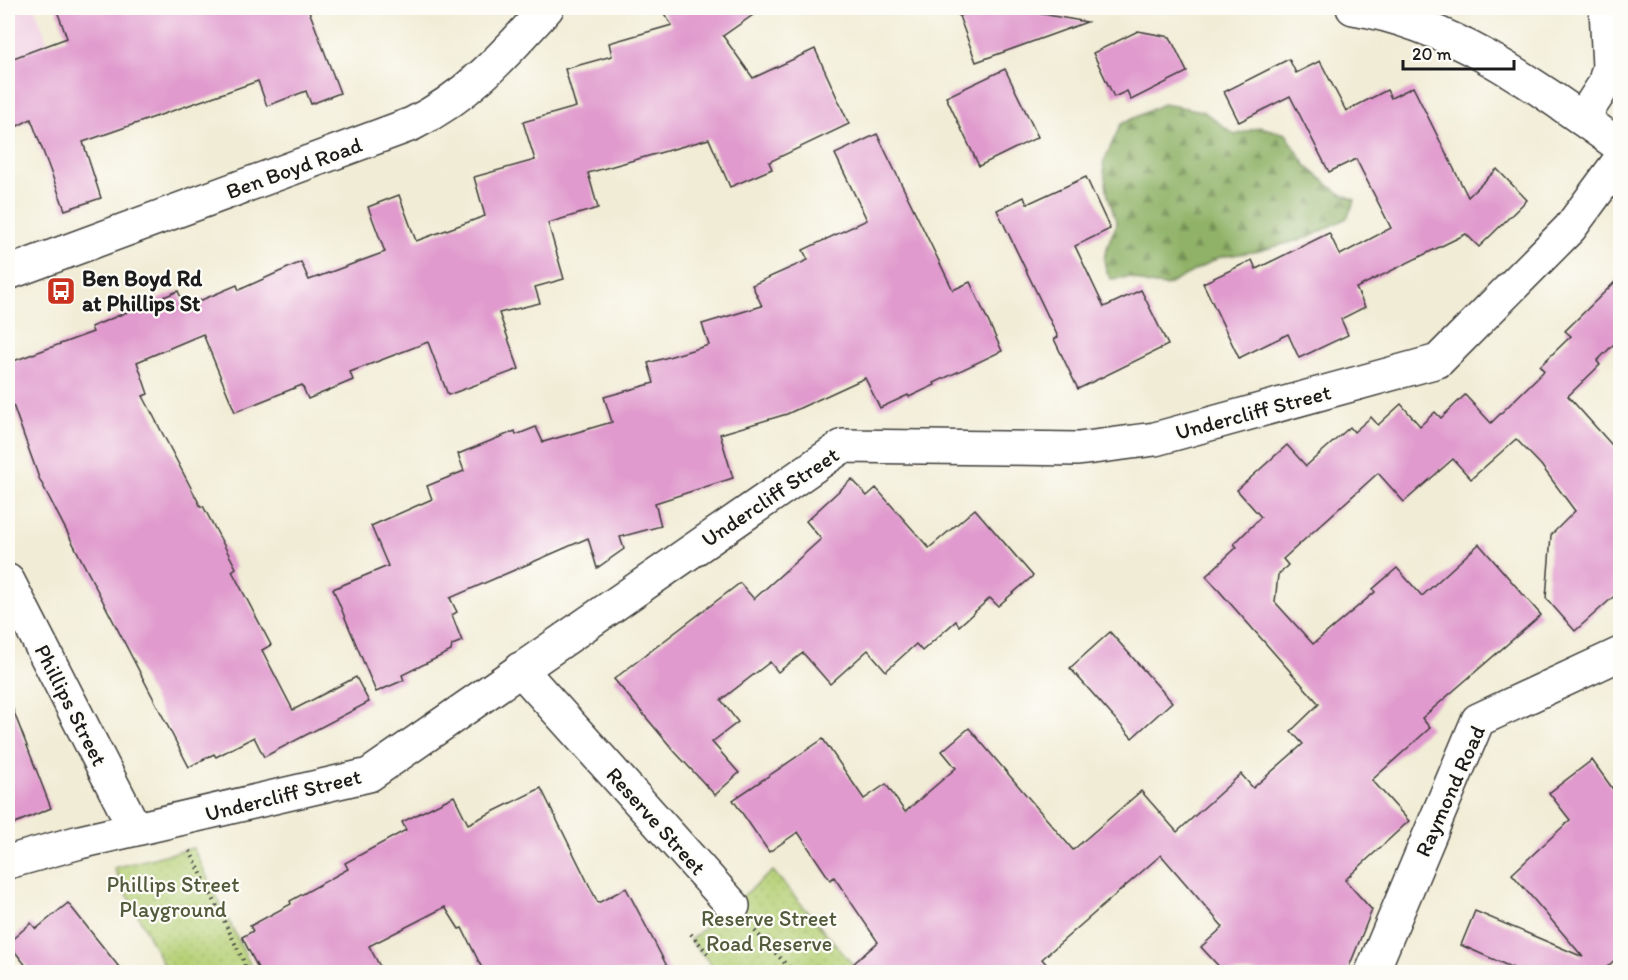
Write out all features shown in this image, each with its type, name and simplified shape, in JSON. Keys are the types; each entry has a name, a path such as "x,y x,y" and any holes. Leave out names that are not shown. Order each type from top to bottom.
{"street":[{"name":"Ben Boyd Road","path":"8,273 376,138 437,112 499,60 547,8"},
{"path":"1353,8 1373,11 1458,41 1496,63 1620,146"},
{"path":"1582,119 1605,85 1609,67 1606,8"},
{"name":"Undercliff Street","path":"8,862 135,829 369,775 843,446 1078,449 1155,439 1438,361 1570,228 1620,160"},
{"name":"Phillips Street","path":"8,580 135,829"},
{"name":"Raymond Road","path":"1372,972 1478,720 1620,654"},
{"name":"Reserve Street","path":"520,669 733,906"}],"path":[{"path":"186,844 245,964 244,972"},
{"path":"733,906 793,972"},
{"path":"691,934 710,956"}],"shaded area":[{"path":"8,8 35,8 99,181 56,197 8,63"}],"green space":[{"path":"1163,104 1203,111 1235,135 1260,127 1286,134 1307,167 1339,193 1355,200 1347,218 1310,237 1259,251 1220,257 1166,286 1148,284 1130,277 1111,279 1104,259 1107,245 1117,224 1108,196 1103,163 1121,124"},
{"name":"Phillips Street Playground","path":"193,848 250,964 248,972 167,972 114,868"},
{"name":"Reserve Street Road Reserve","path":"773,871 859,972 718,972 690,940"}],"building":[{"path":"56,8 308,8 340,93 311,104 306,91 267,106 258,81 83,142 101,198 65,210 31,119 8,131 8,60 67,38"},
{"path":"660,8 763,8 723,36 753,78 815,49 849,124 769,162 772,169 730,187 709,139 588,173 598,208 548,223 564,279 535,287 540,303 499,313 519,369 448,395 428,342 350,372 353,380 308,399 302,385 235,412 203,334 137,362 148,394 143,396 236,568 232,571 271,645 262,650 293,710 356,677 369,702 264,757 254,737 216,757 214,754 189,767 39,478 8,391 8,363 93,332 91,327 178,291 185,307 237,285 239,290 301,262 309,280 385,252 368,207 399,195 416,241 485,216 474,177 535,160 523,122 576,107 565,69 612,56 609,43 672,25"},
{"path":"981,8 1007,8 1087,22 976,62 959,16"},
{"path":"1138,31 1170,37 1187,72 1131,100 1127,91 1114,97 1093,53"},
{"path":"1289,59 1296,73 1320,61 1346,111 1387,90 1391,98 1413,87 1468,197 1497,169 1527,200 1479,247 1466,234 1356,288 1365,307 1341,319 1348,335 1299,358 1288,334 1239,358 1203,283 1252,260 1256,269 1329,233 1340,255 1391,228 1356,159 1329,172 1290,96 1239,122 1224,92"},
{"path":"1005,69 1038,137 979,166 946,97"},
{"path":"877,134 953,290 970,282 1002,351 934,383 935,385 880,408 865,378 787,414 720,434 733,478 655,503 661,526 620,537 624,549 597,568 588,538 450,598 457,612 452,615 462,641 452,645 451,651 402,675 404,680 376,692 333,589 388,566 371,526 432,499 427,486 464,471 458,454 515,431 516,435 536,427 543,442 612,422 604,397 654,383 648,363 709,345 702,324 762,306 752,285 808,260 803,250 867,220 835,154"},
{"path":"1086,177 1110,229 1075,246 1104,307 1141,290 1168,345 1078,389 1054,339 1058,337 997,210 1024,197 1027,204"},
{"path":"1620,277 1620,338 1597,361 1600,365 1568,396 1620,454 1620,591 1575,631 1546,598 1551,535 1575,511 1541,465 1516,439 1471,479 1453,459 1404,502 1378,473 1283,559 1288,565 1278,575 1275,602 1313,644 1375,592 1373,589 1397,568 1422,596 1479,544 1541,615 1422,718 1430,728 1372,780 1409,821 1345,880 1372,910 1347,972 1224,972 1201,947 1223,927 1161,855 1042,959 1053,972 844,972 878,942 834,877 830,880 798,832 769,852 733,800 823,739 864,799 886,784 905,812 956,768 942,751 969,728 1073,850 1141,791 1177,832 1241,774 1253,788 1303,744 1291,731 1319,704 1206,576 1237,547 1234,544 1261,517 1237,490 1287,445 1306,466 1350,427 1354,432 1371,417 1378,425 1401,404 1420,426 1435,412 1441,418 1465,395 1491,423 1544,371 1540,366 1571,336 1565,331"},
{"path":"852,479 867,496 876,488 929,548 975,509 1033,576 998,606 990,598 959,626 956,621 922,651 916,644 886,671 868,650 830,684 803,653 778,672 770,662 721,700 738,722 712,742 739,773 715,795 675,752 614,679 740,583 754,599 821,539 806,521"},
{"path":"1110,632 1172,702 1132,738 1070,668"},
{"path":"8,702 10,702 51,808 8,826"},
{"path":"1592,760 1620,799 1620,955 1607,967 1619,972 1522,972 1461,945 1475,911 1583,957 1512,874 1570,820 1549,793"},
{"path":"541,788 598,903 626,888 670,972 484,972 462,928 459,929 445,907 369,946 383,972 260,972 242,937 253,931 250,926 348,869 345,863 406,830 402,822 454,796 468,824"},
{"path":"68,903 123,972 31,972 8,943 31,923 36,929"}],"place":[{"name":"Ben Boyd Rd at Phillips St","path":"61,291"}]}
